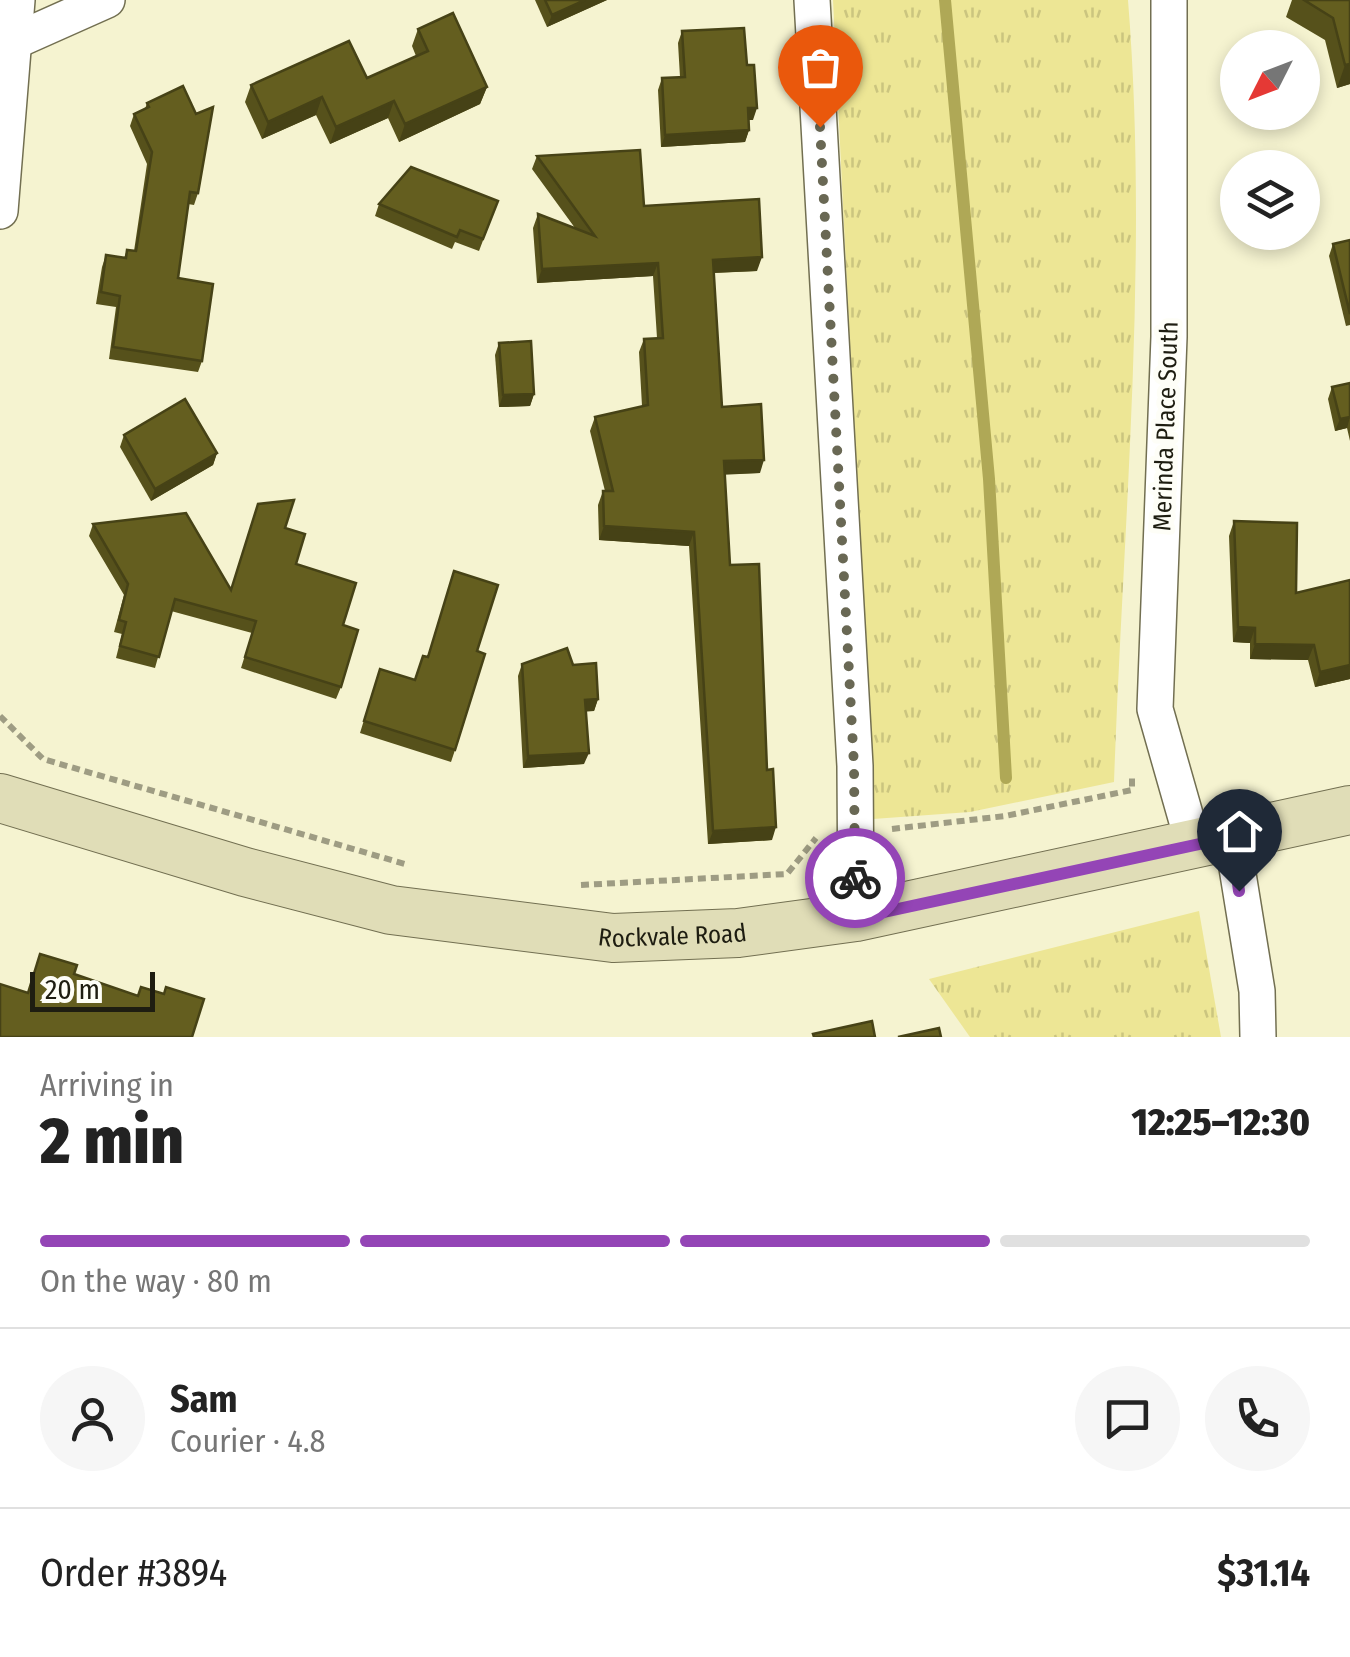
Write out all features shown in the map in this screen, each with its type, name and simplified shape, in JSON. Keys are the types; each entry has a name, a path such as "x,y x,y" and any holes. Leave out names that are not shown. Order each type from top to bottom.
{"street":[{"path":"0,211 17,0"},
{"path":"16,41 107,0"},
{"path":"812,0 854,766 856,918"},
{"name":"Merinda Place South","path":"1169,0 1168,337 1156,709 1172,783 1213,842 1257,991 1258,1037"},
{"name":"Rockvale Road","path":"0,798 245,872 391,910 613,938 738,933 856,918 1350,810"}],"path":[{"path":"0,716 43,759 408,864"},
{"path":"874,831 1005,816 1132,790"},
{"path":"564,883 787,874 817,836 827,834"}],"green space":[{"path":"833,0 1128,0 1134,97 1135,293 1114,782 970,812 873,819"},
{"path":"1199,911 1221,1037 970,1037 929,979"}],"building":[{"path":"545,0 585,0 552,15"},
{"path":"1304,0 1350,0 1350,64 1345,65 1333,18"},
{"path":"453,13 487,87 405,124 394,101 336,127 322,97 268,122 251,85 349,41 367,78 428,51 418,29"},
{"path":"744,28 747,65 754,65 757,108 748,108 749,130 665,135 662,78 685,77 682,31"},
{"path":"183,86 196,114 213,107 198,193 190,192 178,278 213,284 202,361 113,347 120,296 101,292 106,255 126,258 127,250 136,251 152,152 134,114 149,107 147,103"},
{"path":"640,150 644,206 759,199 762,257 713,260 722,407 761,404 764,460 724,461 730,565 759,564 767,770 773,769 776,827 713,831 694,532 604,526 603,491 613,491 595,417 648,405 644,339 663,338 658,263 542,269 538,214 595,236 537,156"},
{"path":"411,167 498,201 483,239 460,230 457,237 379,204"},
{"path":"1350,240 1350,314 1333,244"},
{"path":"531,341 534,394 503,395 499,343"},
{"path":"1350,383 1350,417 1340,419 1332,387"},
{"path":"185,399 217,453 155,489 124,435"},
{"path":"294,500 285,528 305,534 296,564 356,583 343,625 358,630 341,687 245,657 256,621 175,599 159,657 120,646 126,622 119,620 128,584 93,524 186,513 231,590 258,504"},
{"path":"1234,521 1297,523 1296,593 1350,580 1350,665 1320,672 1314,645 1255,644 1255,628 1238,627"},
{"path":"454,571 498,585 477,651 485,654 455,750 364,721 380,669 415,680 423,656 428,657"},
{"path":"567,648 573,665 596,663 598,699 585,700 589,753 528,756 522,664"},
{"path":"40,954 77,965 74,974 138,996 141,987 164,994 166,987 204,999 192,1037 0,1037 0,984 28,993"},
{"path":"872,1021 875,1037 813,1034"},
{"path":"939,1028 941,1037 898,1037"}],"waterway":[{"path":"945,0 989,479 1006,778"}],"way so far":[{"path":"820,127 854,766 855,878"}],"route":[{"path":"855,878 856,918 1232,837 1239,891"}]}
